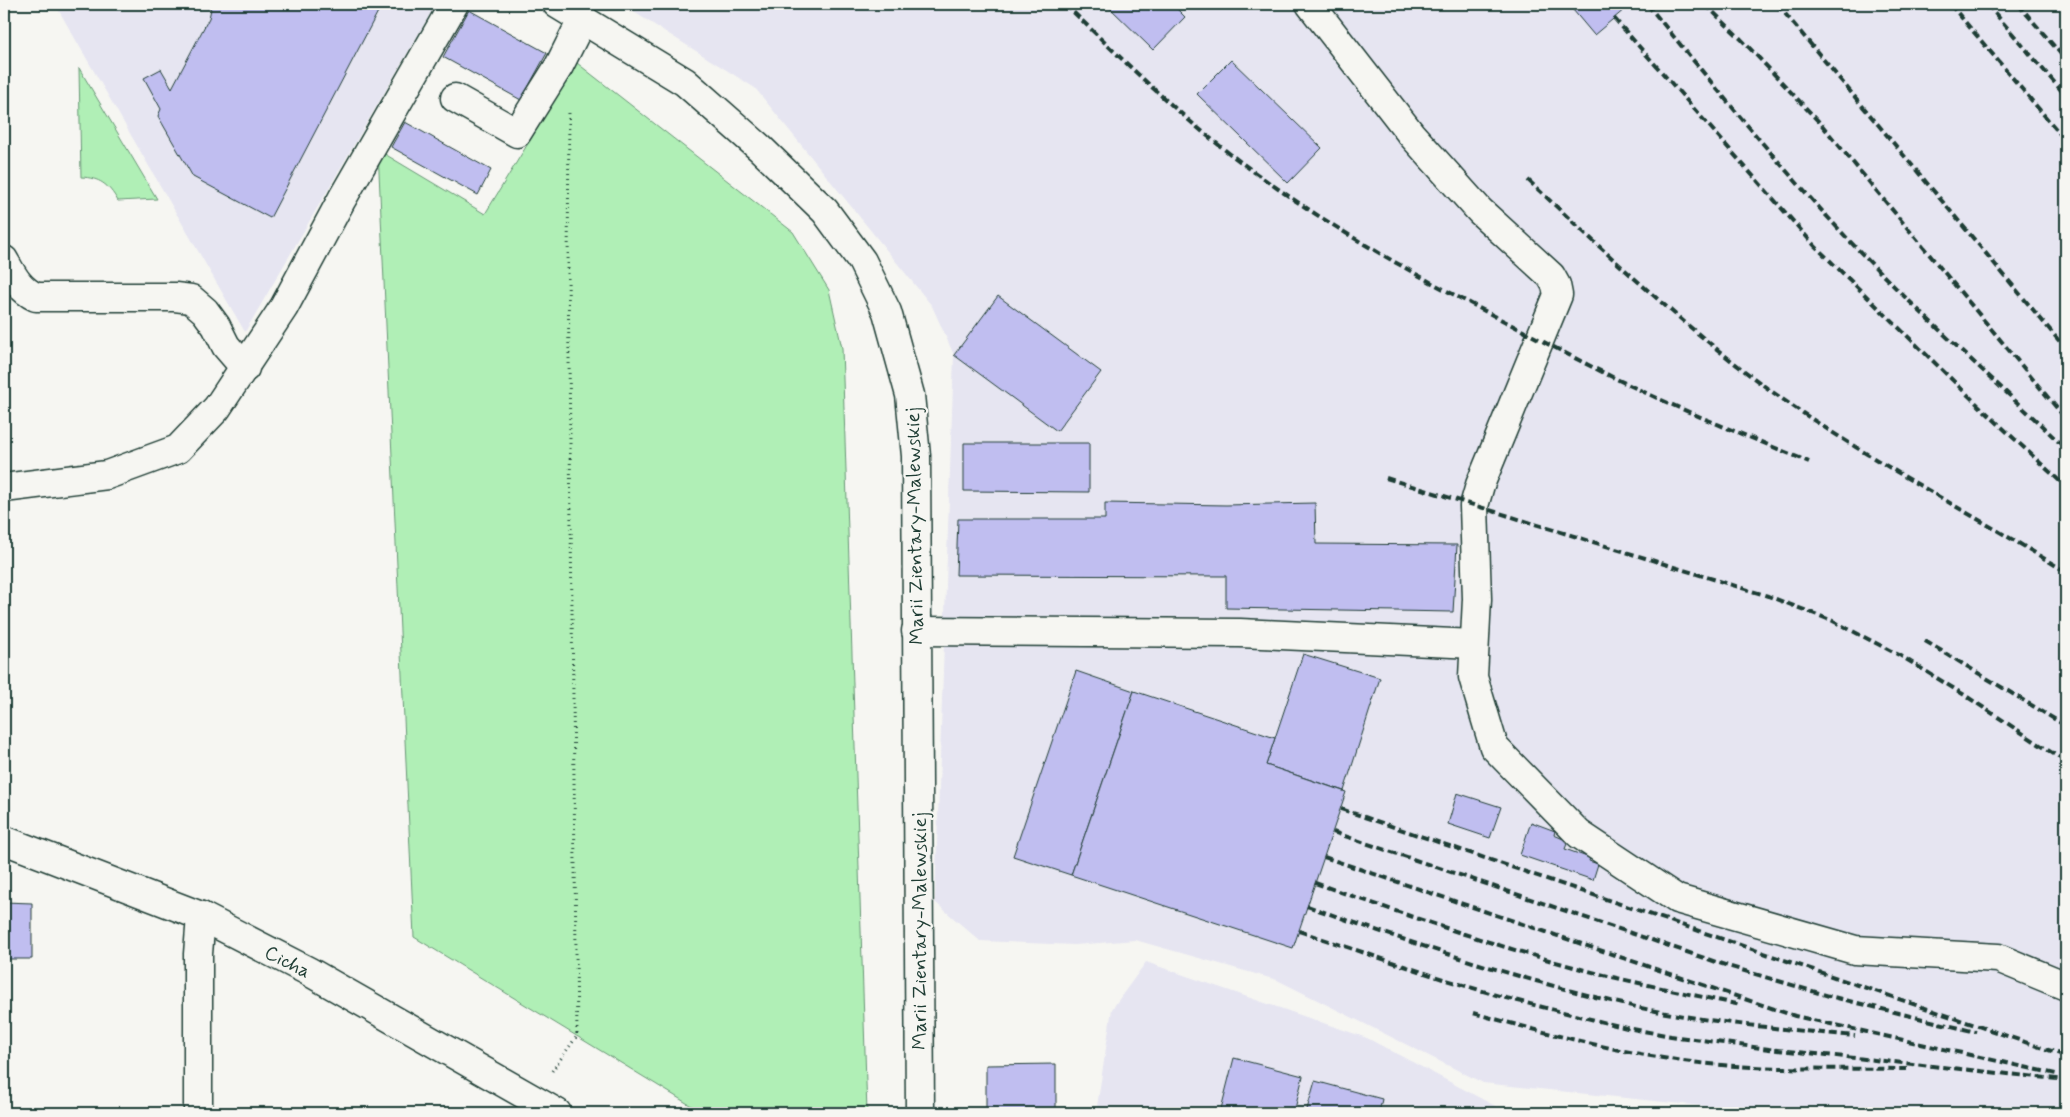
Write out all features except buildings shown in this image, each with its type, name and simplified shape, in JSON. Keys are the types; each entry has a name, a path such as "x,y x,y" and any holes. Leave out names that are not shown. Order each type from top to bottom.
{"street":[{"path":"4,488 107,475 178,449 218,408 284,307 342,199 454,4"},
{"name":"Marii Zientary-Malewskiej","path":"557,4 583,18 685,82 760,148 825,211 862,261 887,312 910,395 916,456 920,1113"},
{"path":"1310,4 1411,134 1480,211 1543,268 1556,285 1558,295 1482,478 1474,506 1476,590 1473,677 1494,747 1579,834 1677,898 1855,950 1998,958 2066,986"},
{"path":"455,98 517,133 559,66 583,18"},
{"path":"4,260 25,292 36,297 175,297 191,299 211,318 226,346 245,368"},
{"path":"916,632 1240,633 1474,644"},
{"name":"Cicha","path":"4,840 201,916 308,971 557,1113"},
{"path":"198,1113 198,954 201,916"}],"path":[{"path":"552,1071 577,1036 568,272 570,75 559,66"}],"shaded area":[{"path":"55,4 436,4 245,332"},
{"path":"621,4 2066,4 2066,1113 1769,1113 1483,1083 1277,980 1135,940 1075,945 980,941 935,902 954,355 932,306 755,88"},
{"path":"1146,962 1367,1038 1497,1107 1497,1113 1096,1113 1112,1009"}],"green space":[{"path":"577,63 793,232 829,290 842,348 867,1113 703,1113 414,937 378,150 485,214"},
{"path":"79,68 157,199 118,201 111,190 103,183 81,177"}],"railway":[{"path":"1065,4 1206,135 1257,174 1348,235 1444,289 1608,375 1683,410 1809,462"},
{"path":"1647,4 1769,151 1846,237 1927,318 2066,449"},
{"path":"1705,4 1741,39 1821,124 2066,419"},
{"path":"1777,4 2066,349"},
{"path":"1950,4 2066,141"},
{"path":"1987,4 2066,96"},
{"path":"2018,4 2066,60"},
{"path":"1614,18 1814,245 1975,402 2066,487"},
{"path":"1528,180 1674,313 1767,388 1877,460 2066,572"},
{"path":"1386,478 1768,596 1833,621 1901,656 2066,762"},
{"path":"1925,641 2066,726"},
{"path":"1341,809 2066,1056"},
{"path":"1333,832 1728,966 1829,996 1976,1032"},
{"path":"1324,857 1795,1016 2056,1074"},
{"path":"1315,883 1424,921 1534,956 1608,976 1741,1005"},
{"path":"1307,906 1419,945 1494,968 1569,990 1638,1007 1699,1019 1855,1036"},
{"path":"1299,931 1506,998 1627,1028 1769,1049 2066,1080"},
{"path":"1473,1013 1599,1045 1650,1056 1705,1064 1821,1069 1907,1069"}]}
